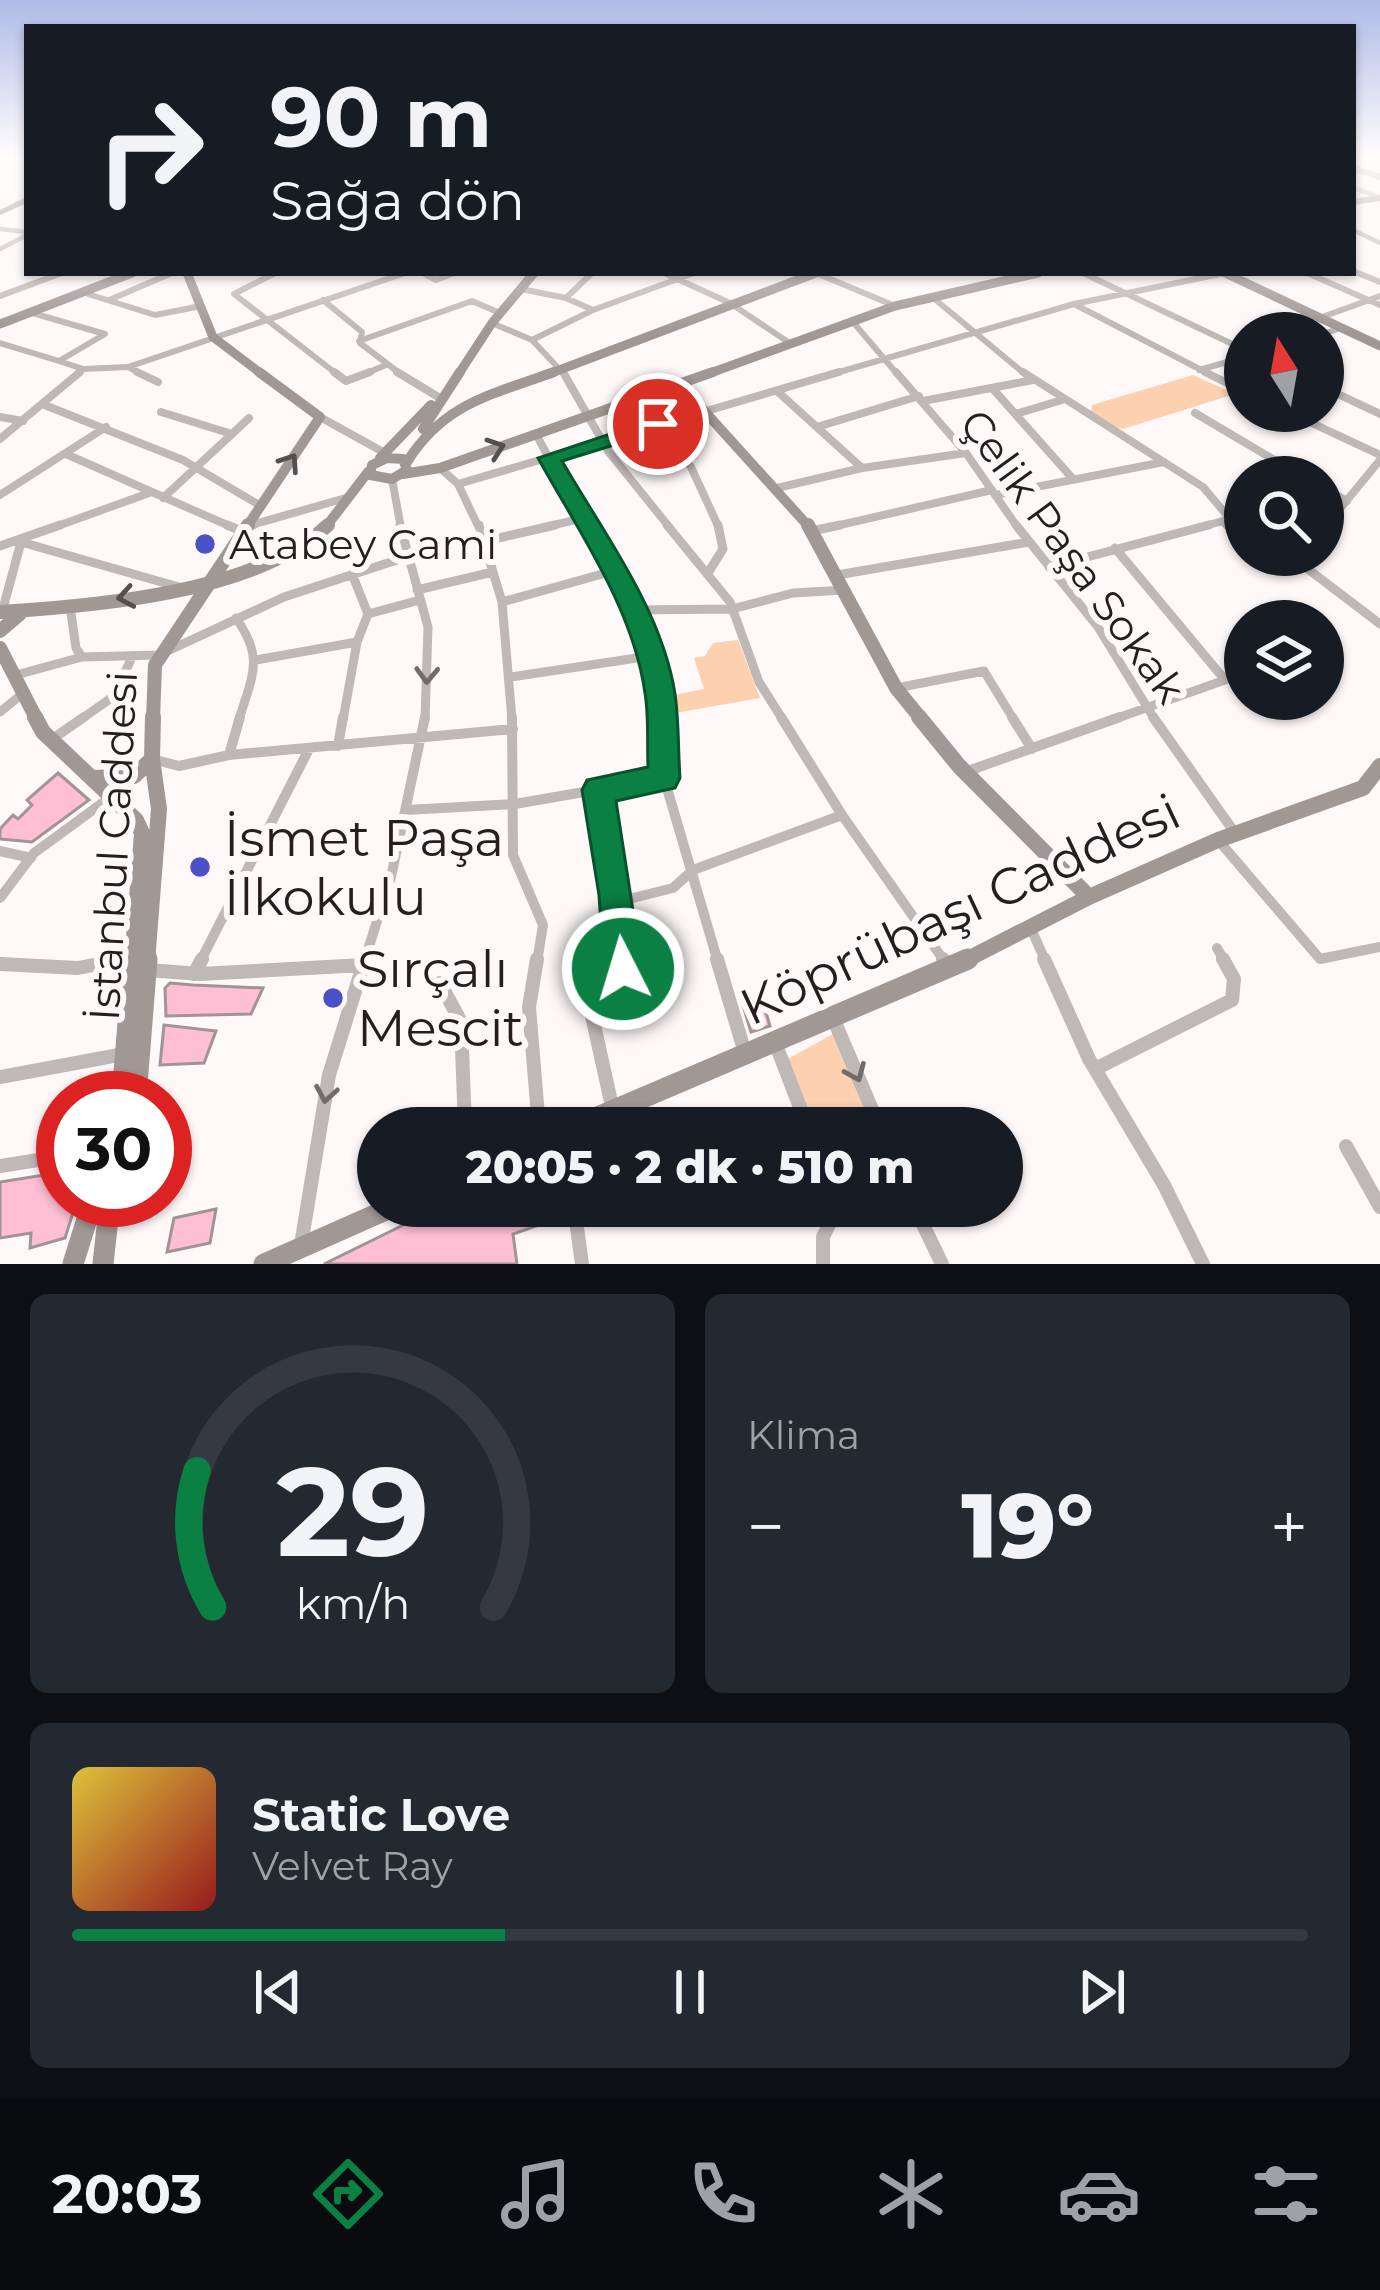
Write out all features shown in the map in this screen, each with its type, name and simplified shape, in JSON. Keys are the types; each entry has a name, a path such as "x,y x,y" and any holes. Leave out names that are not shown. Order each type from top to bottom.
{"street":[{"path":"0,293 54,276"},
{"path":"0,324 126,276"},
{"path":"109,300 165,276"},
{"path":"188,276 213,338 397,474"},
{"path":"269,276 234,293 346,381 386,365"},
{"path":"0,343 83,369 128,368 396,276"},
{"path":"397,474 440,398 491,323 531,276"},
{"path":"566,298 589,276"},
{"path":"670,276 730,303 791,344"},
{"path":"532,340 593,310 685,276"},
{"path":"401,435 430,418 805,276"},
{"path":"821,276 896,306"},
{"path":"66,454 246,529 349,497 397,474 440,467 994,276"},
{"path":"1089,276 1224,344"},
{"path":"458,484 1074,304 1213,276"},
{"path":"1234,276 1308,312"},
{"path":"1235,276 1316,312"},
{"path":"1313,276 1380,305"},
{"path":"520,289 566,298 593,310"},
{"path":"85,293 160,316 201,306"},
{"path":"931,296 1033,380 1203,487 1224,517"},
{"path":"1336,312 1380,296"},
{"path":"323,300 362,332 359,341"},
{"path":"359,341 472,301 500,313"},
{"path":"1074,304 1224,382"},
{"path":"29,312 106,334 59,361"},
{"name":"Çelik Paşa Sokak","path":"853,322 966,452 1029,542 1098,627 1227,837 1320,959 1380,947"},
{"path":"491,323 532,340 562,370 602,441 708,572 735,614 759,682 842,815 950,968"},
{"path":"1344,326 1380,344"},
{"path":"1344,329 1380,344"},
{"path":"359,341 386,365 450,404 470,404"},
{"path":"1199,370 1224,361"},
{"path":"128,368 158,382"},
{"path":"0,439 83,369"},
{"path":"817,427 921,398 1033,380"},
{"path":"679,382 812,531 896,688 964,772 1089,897"},
{"path":"993,389 1073,479"},
{"path":"777,390 862,468"},
{"path":"1344,397 1380,414"},
{"path":"21,542 1,612 70,606 214,577 296,548 320,534 376,462 440,398"},
{"path":"635,398 701,483 723,549 708,572"},
{"path":"1016,414 1063,400"},
{"path":"43,404 198,467 261,506"},
{"path":"413,446 428,430 470,404"},
{"path":"161,412 232,434"},
{"path":"1195,413 1268,456"},
{"path":"0,417 23,421"},
{"name":"İstanbul Caddesi","path":"124,1071 159,794 152,759 153,676 159,655 320,417"},
{"path":"0,546 158,495 198,467 248,418"},
{"path":"0,495 106,427"},
{"path":"1328,432 1380,458 1344,504"},
{"path":"536,434 613,571 650,656 660,693 664,778 746,1057"},
{"path":"777,488 862,468 966,452"},
{"path":"301,1248 328,1075 363,964 422,740 428,627 406,557 393,457 376,462"},
{"path":"812,531 1164,463"},
{"path":"440,467 458,484 486,541 502,602 511,677 513,855 543,929 530,1007 537,1107"},
{"path":"486,541 584,518"},
{"path":"1049,567 1224,522"},
{"path":"21,542 194,592 194,602"},
{"path":"633,610 735,614 793,593 1029,542"},
{"path":"964,772 1225,680 1115,548"},
{"path":"16,675 82,657 159,655 236,618 406,557"},
{"path":"502,602 613,571"},
{"path":"368,614 493,572"},
{"path":"338,746 357,643 368,614 352,574"},
{"path":"1321,576 1380,624"},
{"path":"70,606 76,648 82,657"},
{"path":"0,631 15,616 37,610"},
{"path":"229,755 256,660 254,644 236,618"},
{"path":"256,660 357,643"},
{"path":"0,648 51,740 112,796 31,858 0,898"},
{"path":"511,677 650,656"},
{"path":"51,740 114,696 132,657"},
{"path":"896,688 985,671 1032,748"},
{"path":"0,712 22,694"},
{"path":"94,778 134,776 152,759 179,766 229,755 513,729"},
{"path":"194,974 309,748"},
{"name":"Köprübaşı Caddesi","path":"623,1107 950,968 1089,897 1227,837 1364,788 1380,766"},
{"path":"406,810 514,804 664,778"},
{"path":"598,790 623,969 600,976 587,993 612,1107"},
{"name":"İstanbul Caddesi","path":"112,796 136,820 142,843 137,1071"},
{"path":"617,902 673,888 693,870 842,815"},
{"path":"0,851 31,858"},
{"path":"1031,929 1095,1070 1164,1185 1203,1264"},
{"path":"1095,1070 1232,1000 1234,979 1217,948"},
{"path":"0,964 78,968 141,963 194,974 363,964"},
{"path":"440,983 461,1022 464,1107"},
{"path":"833,1018 871,1107"},
{"path":"776,1045 800,1107"},
{"path":"0,1077 126,1053"},
{"path":"1346,1146 1380,1207"},
{"path":"0,1166 36,1160"},
{"path":"264,1264 357,1223"},
{"path":"73,1264 85,1227"},
{"path":"103,1264 107,1227"},
{"path":"577,1227 582,1264"},
{"path":"823,1264 829,1227"},
{"path":"924,1227 942,1264"}],"shaded area":[{"path":"1193,375 1224,389 1224,397 1123,429 1091,413 1092,405"},
{"path":"738,640 760,698 670,714 664,685 670,684 675,695 704,689 694,658 705,656 713,643"},
{"path":"840,1030 875,1107 805,1107 786,1060"}],"building":[{"path":"58,773 89,800 32,842 0,839 0,829 13,815 18,819 32,805 27,800"},
{"path":"170,983 263,988 251,1014 166,1016 165,988"},
{"path":"760,992 770,1026 751,1032 741,999"},
{"path":"164,1025 216,1031 204,1063 160,1065"},
{"path":"36,1176 36,1227 68,1227 65,1238 30,1248 31,1233 0,1238 0,1182"},
{"path":"216,1209 210,1243 167,1252 172,1227 192,1227 192,1214"},
{"path":"399,1227 533,1227 513,1234 517,1264 324,1264"}],"place":[{"name":"Atabey Cami","path":"205,544"},
{"name":"İsmet Paşa İlkokulu","path":"200,867"},
{"name":"Sırçalı Mescit","path":"333,998"}],"route":[{"path":"623,969 598,790 664,778 660,693 646,638 629,600 549,458 658,424"}]}
